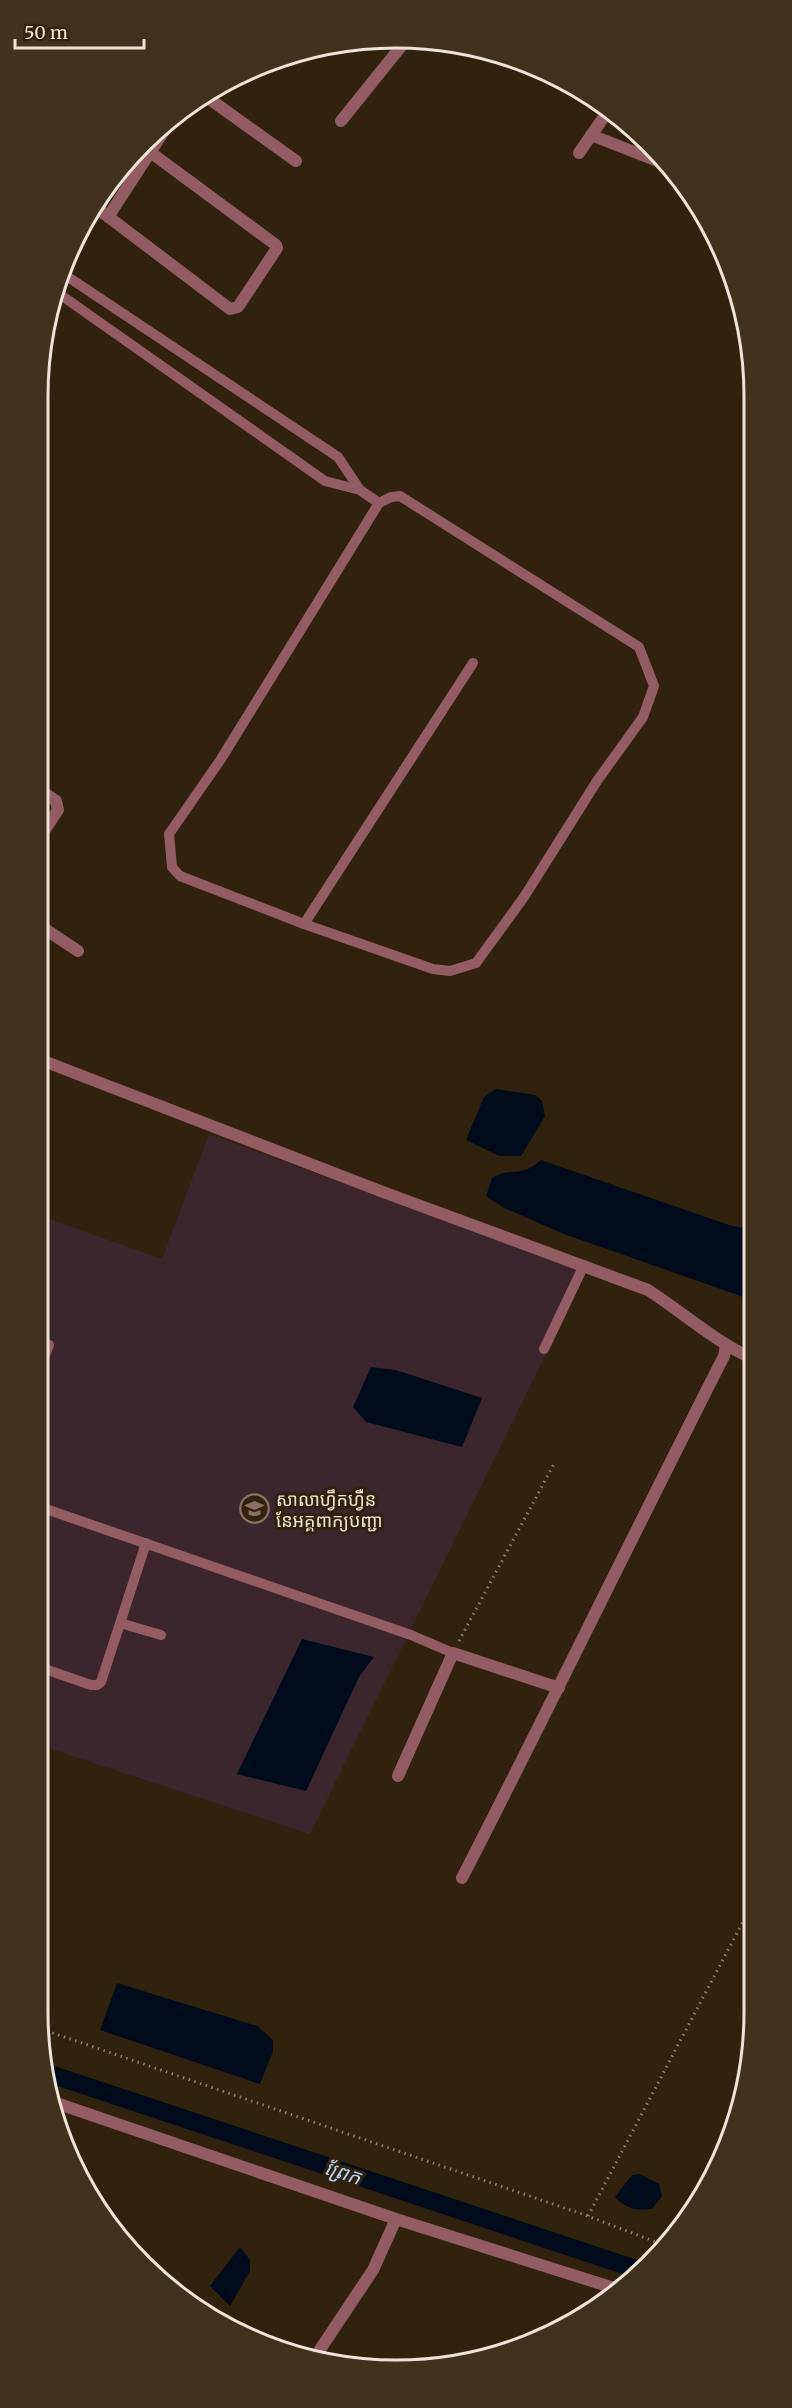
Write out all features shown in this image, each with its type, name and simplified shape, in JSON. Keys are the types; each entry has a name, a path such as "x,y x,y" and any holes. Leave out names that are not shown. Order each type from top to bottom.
{"street":[{"path":"341,121 400,48"},
{"path":"212,101 296,161"},
{"path":"579,153 604,117"},
{"path":"591,135 649,158"},
{"path":"101,212 230,309 238,307 277,248 274,241 149,151"},
{"path":"108,217 142,158"},
{"path":"48,795 56,801 58,810 48,825"},
{"path":"48,931 78,951"},
{"path":"48,1063 383,1192 648,1290 684,1313 726,1346 744,1355"},
{"path":"462,1878 560,1688 724,1356 726,1346"},
{"path":"398,1776 453,1653 560,1688"},
{"path":"61,2105 396,2219 610,2287"},
{"path":"319,2351 373,2270 396,2219"}],"lane":[{"path":"69,277 338,458 360,490"},
{"path":"63,296 325,481 360,490 379,503"},
{"path":"400,496 639,647 654,686 643,717 597,782 524,897 476,963 450,971 433,969 304,924 180,876 172,867 169,834 221,759 379,503 391,497 400,496"},
{"path":"304,924 473,663"},
{"path":"544,1349 584,1265"},
{"path":"48,1511 411,1635 453,1653"},
{"path":"48,1670 97,1685 100,1682 146,1543"},
{"path":"120,1623 161,1635"}],"path":[{"path":"453,1653 555,1462"},
{"path":"588,2217 744,1920"},
{"path":"49,2032 657,2242"}],"shaded area":[{"name":"សាលាហ្វឹកហ្វឺន នែអគ្គពាក្យបញ្ជា","path":"209,1134 586,1273 310,1834 48,1748 48,1218 162,1259"}],"water":[{"path":"496,1089 535,1095 542,1101 545,1116 521,1156 499,1156 466,1140 484,1097"},
{"path":"541,1160 729,1225 744,1228 744,1297 564,1234 502,1207 486,1196 492,1178 499,1174 521,1171"},
{"path":"371,1367 396,1370 482,1398 462,1447 366,1422 353,1407"},
{"path":"302,1639 374,1657 359,1677 306,1791 237,1774"},
{"path":"117,1983 257,2026 273,2040 273,2051 260,2084 100,2030"},
{"path":"640,2174 659,2184 662,2196 652,2209 632,2208 615,2197 632,2175"},
{"path":"240,2247 250,2260 250,2271 230,2306 210,2286"}],"waterway":[{"name":"ព្រែក","path":"54,2075 632,2268"}],"place":[{"name":"សាលាហ្វឹកហ្វឺន នែអគ្គពាក្យបញ្ជា","path":"255,1509"}]}
